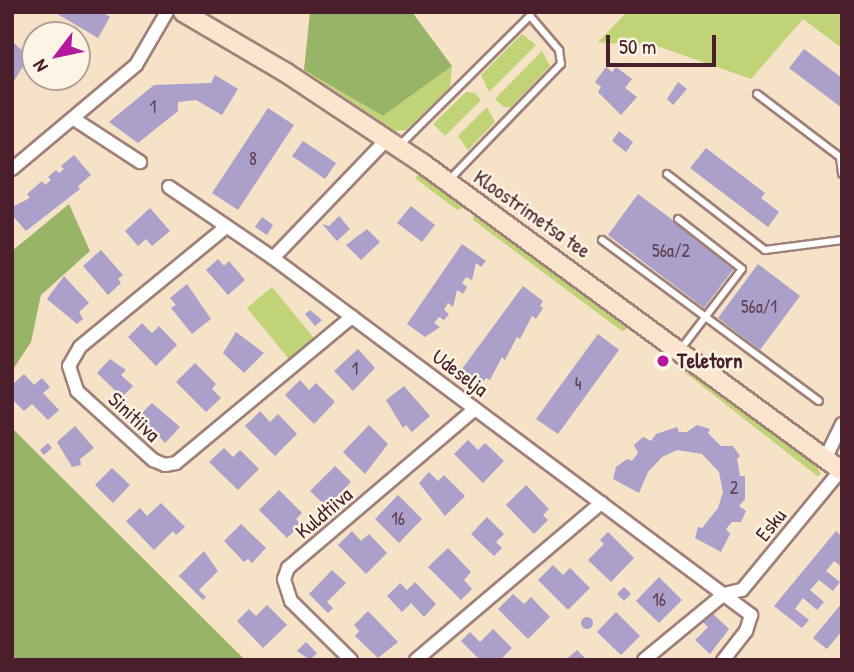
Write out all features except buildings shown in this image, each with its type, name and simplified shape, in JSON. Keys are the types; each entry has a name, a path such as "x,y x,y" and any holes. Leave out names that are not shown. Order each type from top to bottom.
{"main road":[{"name":"Kloostrimetsa tee","path":"183,12 285,72 448,181 681,350 841,471"}],"street":[{"path":"12,169 136,65 167,12"},
{"path":"74,119 140,162"},
{"path":"273,258 392,143"},
{"name":"Udeselja","path":"169,187 273,258 724,594"},
{"name":"Sinitiiva","path":"226,228 80,347 69,366 77,391 153,460 165,465 176,463 352,317"},
{"name":"Kuldtiiva","path":"351,660 291,601 284,579 288,568 475,409"},
{"path":"825,458 842,424"},
{"name":"Esku","path":"644,660 724,594 742,590 841,471"},
{"path":"416,660 601,503"},
{"path":"723,660 746,631 751,615 724,594"}],"lane":[{"path":"392,143 530,16 559,50 561,64 448,181"},
{"path":"757,94 839,158 842,174"},
{"path":"667,174 765,250 842,240"},
{"path":"678,219 742,269 681,350"},
{"path":"602,240 819,401"}],"green space":[{"path":"310,12 412,12 452,66 383,116 304,70"},
{"path":"627,12 842,12 842,48 803,19 751,79 660,47 598,42"},
{"path":"522,34 536,45 489,92 481,75"},
{"path":"542,51 550,66 511,107 504,107 495,99"},
{"path":"452,66 450,87 406,130 395,131 304,70 383,116"},
{"path":"466,92 475,93 481,100 445,136 433,124"},
{"path":"487,107 495,122 468,150 458,136"},
{"path":"419,173 467,207 457,210 415,178"},
{"path":"69,204 90,251 41,295 31,342 12,371 12,251"},
{"path":"474,211 630,326 622,331 473,220"},
{"path":"272,287 314,338 289,359 247,308"},
{"path":"682,370 731,396 812,459 821,474 817,476"},
{"path":"12,428 245,660 12,660"}],"place":[{"name":"Teletorn","path":"663,361"}]}
